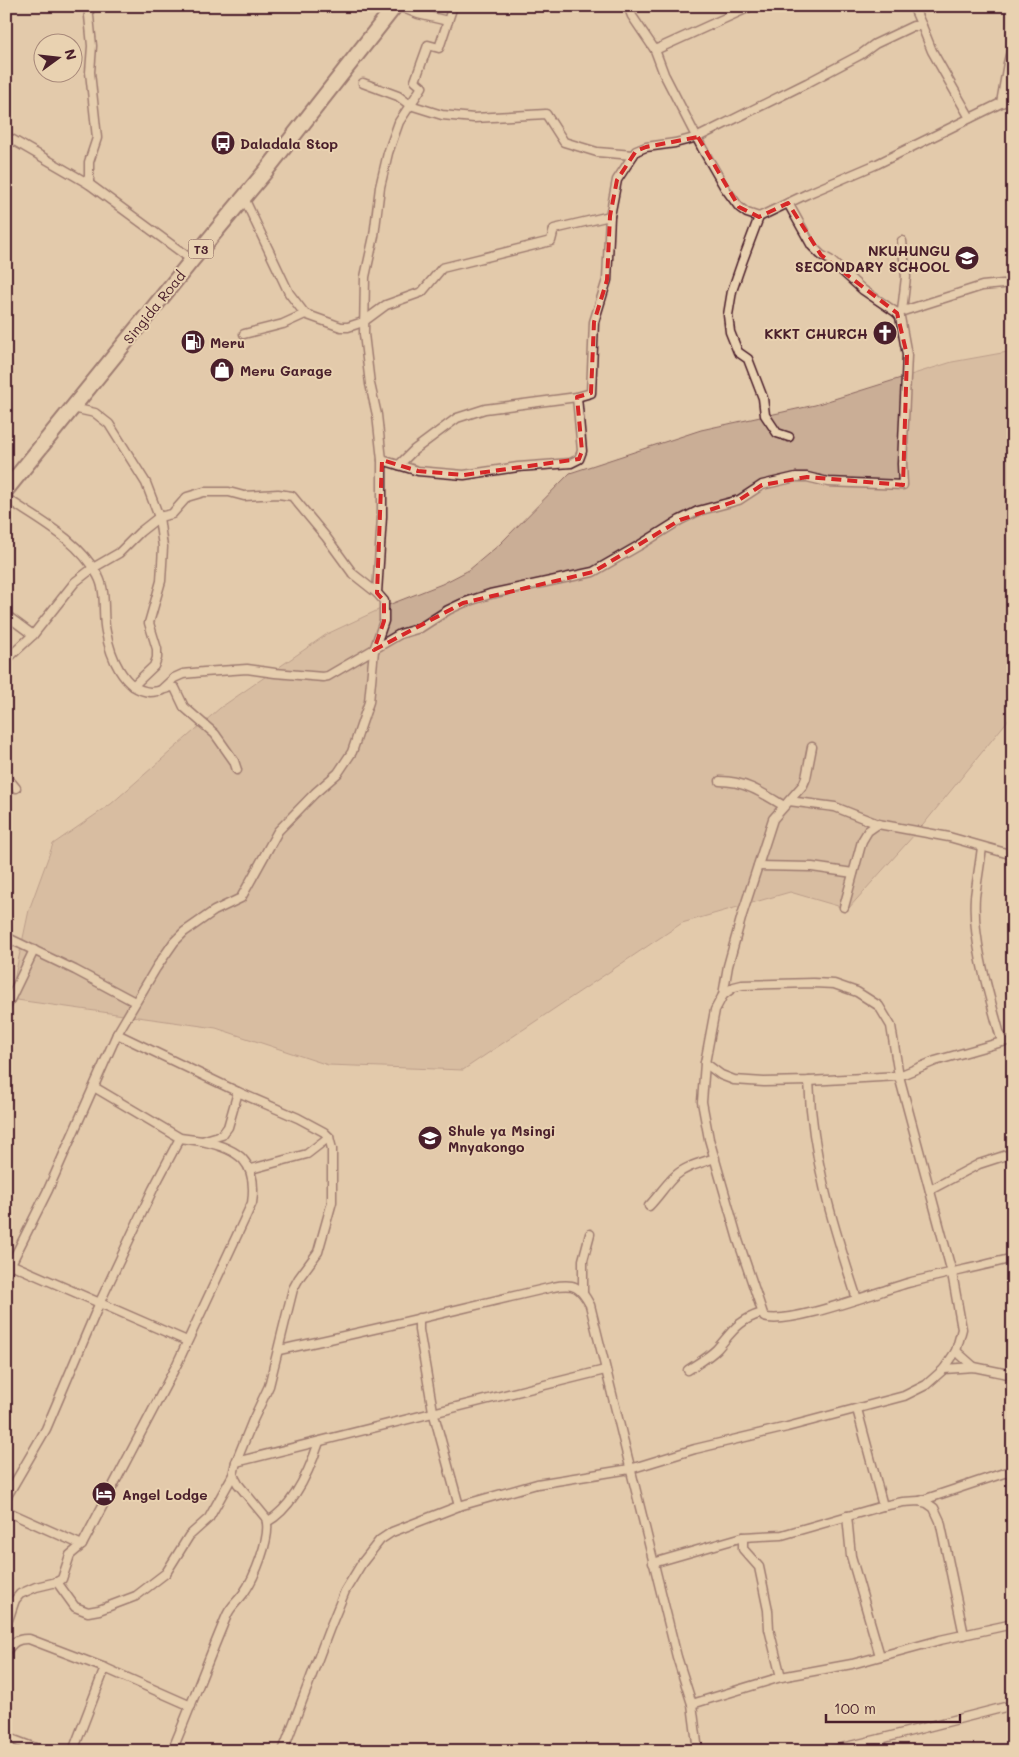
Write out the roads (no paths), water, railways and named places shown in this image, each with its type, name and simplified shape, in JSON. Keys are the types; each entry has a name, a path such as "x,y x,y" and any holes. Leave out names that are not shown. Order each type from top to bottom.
{"highway":[{"name":"Singida Road","path":"6,490 244,198 396,6"}],"street":[{"path":"88,6 92,46 90,72 97,138 89,162 89,184"},
{"path":"396,6 418,14 448,21"},
{"path":"377,593 382,517 382,460 377,415 370,384 363,322 365,277 374,236 380,187 388,153 399,122 422,87 415,82 428,45 439,48 453,6"},
{"path":"628,6 632,16 655,50 664,74 707,156 733,199 747,213 760,217"},
{"path":"655,50 752,6"},
{"path":"913,6 932,51 970,118"},
{"path":"399,465 414,450 457,418 485,409 577,397 591,393 594,322 607,280 610,216 617,180 636,151 646,146 675,143 698,137 807,83 860,55 875,44 913,26 922,26"},
{"path":"1001,103 1013,44"},
{"path":"362,83 398,96 410,105 442,115 474,118 546,114 564,142 598,152 633,155"},
{"path":"788,437 776,433 765,415 764,398 748,359 738,352 730,332 728,315 732,291 760,217 1013,99"},
{"path":"6,136 89,184 192,260"},
{"path":"244,198 289,293 305,314 341,327 348,327 363,322 386,306 422,292 442,268 551,241 554,229 610,216"},
{"path":"788,203 812,246 821,255 830,260 863,290 900,312 982,286 1002,284"},
{"path":"160,690 174,678 183,674 204,672 247,669 275,674 323,677 336,672 400,634 420,628 463,603 490,594 593,572 686,517 706,509 739,500 762,485 796,477 807,477 828,482 904,485 902,464 907,354 900,312 906,277 902,241"},
{"path":"244,334 283,324 305,314"},
{"path":"382,460 418,471 464,475 518,467 571,463 579,459 582,451 577,397"},
{"path":"73,408 95,413 109,424 146,483 159,517 163,547 161,581 149,622 157,649 157,658 154,666 133,686"},
{"path":"6,660 33,634 75,582 93,568 119,553 140,532 159,517 172,514 187,497 204,492 229,492 244,496 278,494 292,496 326,537 353,574 384,601 384,621 374,650 369,702 352,752 338,773 315,793 278,831 241,898 214,911 184,932 174,942 135,1002 118,1034 48,1190 8,1263 6,1274"},
{"path":"6,498 64,537 93,568 102,585 106,632 113,656 125,679 133,686 150,692 175,688 184,707 216,734 234,761 237,770"},
{"path":"6,615 33,634"},
{"path":"812,747 806,778 773,818 732,949 723,995 715,1010 705,1063 702,1102 715,1158 738,1240 762,1314 769,1319 784,1319 908,1283 1013,1258"},
{"path":"6,776 16,788"},
{"path":"720,781 736,782 786,804 835,807 878,824 949,837 1013,855"},
{"path":"844,907 862,841 868,831 878,824"},
{"path":"982,847 976,897 976,918 984,974 1002,1042"},
{"path":"758,866 812,867 853,873"},
{"path":"6,937 75,970 135,1002"},
{"path":"6,1008 34,950"},
{"path":"283,1751 345,1592 362,1563 380,1540 392,1532 459,1506 537,1484 630,1469 695,1449 904,1396 926,1385 944,1369 956,1351 962,1329 952,1273 899,1076 891,1026 879,1006 857,992 834,984 742,985 723,995"},
{"path":"57,1582 75,1607 88,1612 99,1610 136,1596 166,1573 190,1536 209,1518 233,1475 236,1462 269,1386 293,1289 318,1252 332,1202 332,1149 329,1137 324,1132 118,1034"},
{"path":"705,1063 721,1075 734,1080 764,1082 809,1081 899,1076 935,1061 1013,1040"},
{"path":"809,1081 810,1117 815,1150 838,1238 857,1299"},
{"path":"6,1626 15,1600 20,1594 62,1579 70,1555 82,1544 177,1364 252,1203 254,1191 251,1169 248,1163 235,1152 216,1144 180,1138 94,1087"},
{"path":"202,1141 222,1135 228,1127 238,1092"},
{"path":"251,1169 307,1154 329,1137"},
{"path":"6,1498 46,1429 100,1302 153,1189 180,1138"},
{"path":"930,1190 979,1164 1013,1153"},
{"path":"649,1206 674,1176 682,1170 715,1158"},
{"path":"583,1292 583,1260 590,1234"},
{"path":"8,1263 187,1341"},
{"path":"279,1350 372,1331 419,1318 564,1285 574,1286 583,1292 590,1305 677,1657 692,1704 698,1751"},
{"path":"688,1370 712,1354 736,1326 752,1316 762,1314"},
{"path":"419,1318 419,1330 433,1412 459,1506"},
{"path":"956,1351 974,1367"},
{"path":"944,1369 974,1367 1013,1375"},
{"path":"236,1462 605,1370"},
{"path":"857,1409 883,1506"},
{"path":"268,1522 282,1512 291,1499 311,1466 319,1442"},
{"path":"653,1563 743,1537 782,1535 883,1506 919,1501 1013,1470"},
{"path":"172,1751 227,1614 253,1579 263,1548 268,1522 233,1475"},
{"path":"919,1501 927,1503 934,1508 940,1521 964,1635"},
{"path":"6,1511 82,1544"},
{"path":"847,1516 851,1556 880,1656"},
{"path":"743,1537 743,1548 759,1567 768,1610 769,1629 782,1677"},
{"path":"692,1704 782,1677 852,1664 1013,1624"},
{"path":"6,1651 16,1640 22,1638 29,1639 105,1668 190,1706"},
{"path":"73,1751 105,1668"},
{"path":"828,1751 1013,1705"},
{"path":"6,1737 43,1751"},
{"path":"880,1739 884,1751"}],"place":[{"name":"Daladala Stop","path":"223,143"},
{"name":"NKUHUNGU SECONDARY SCHOOL","path":"967,258"},
{"name":"KKKT CHURCH","path":"885,333"},
{"name":"Meru","path":"193,342"},
{"name":"Meru Garage","path":"222,370"},
{"name":"Shule ya Msingi Mnyakongo","path":"430,1138"},
{"name":"Angel Lodge","path":"104,1494"}]}
